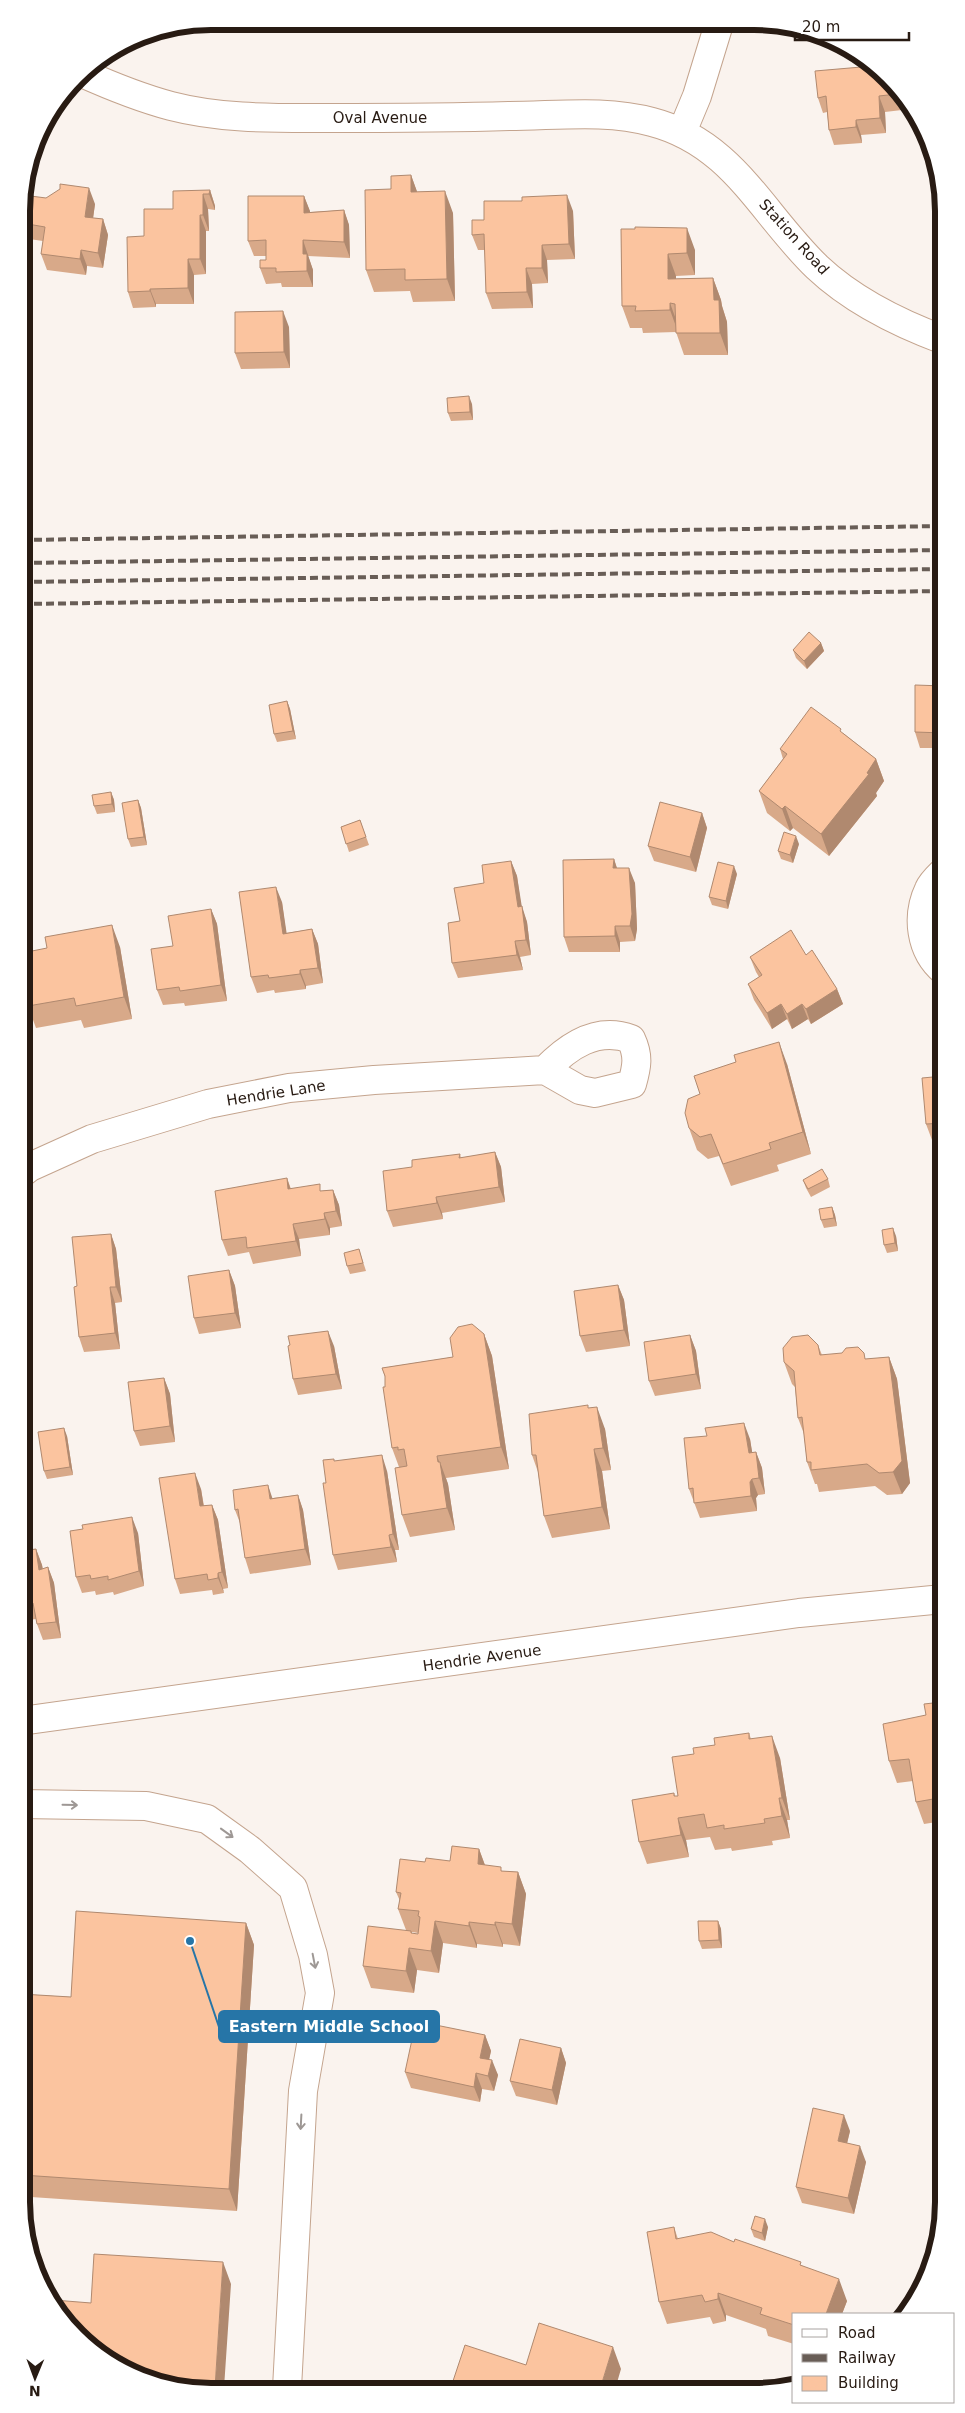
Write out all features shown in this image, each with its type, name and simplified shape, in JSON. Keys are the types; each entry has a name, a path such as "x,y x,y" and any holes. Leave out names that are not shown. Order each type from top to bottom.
{"street":[{"path":"682,132 697,96 717,30"},
{"name":"Oval Avenue","path":"90,77 111,86 172,107 237,117 403,118 587,115 649,121 682,132"},
{"name":"Station Road","path":"682,132 702,143 724,161 760,200 798,247 836,283 860,300 890,317 935,336"},
{"path":"935,881 929,888 921,913 923,940 935,963"},
{"name":"Hendrie Lane","path":"30,1167 92,1139 208,1104 290,1088 374,1080 545,1070"},
{"name":"Hendrie Avenue","path":"30,1720 790,1615 935,1600"},
{"path":"30,1804 146,1806 207,1819 250,1850 293,1888 312,1955 320,1993 303,2091 287,2383"}],"building":[{"path":"864,67 892,95 879,96 880,118 856,120 856,127 829,130 826,96 818,98 815,71"},
{"path":"411,175 411,192 445,191 447,279 405,280 405,269 366,270 365,190 391,189 391,176"},
{"path":"60,184 89,188 85,217 103,219 98,253 81,250 80,259 41,254 45,227 30,224 31,196 46,198 60,189"},
{"path":"210,190 209,194 203,194 203,215 200,215 200,259 188,259 188,288 150,289 150,291 128,292 127,237 144,236 144,209 173,209 173,191"},
{"path":"567,195 569,244 542,245 542,268 526,268 527,292 486,293 484,234 472,235 472,220 484,220 484,201 522,201 522,197"},
{"path":"248,196 304,196 304,213 344,210 344,242 303,240 303,254 307,254 307,271 276,272 276,268 260,268 260,260 266,260 266,240 248,241"},
{"path":"635,227 687,228 687,253 668,254 668,279 713,278 714,300 719,300 720,333 676,333 675,304 670,303 670,310 635,311 636,306 622,306 621,229 635,229"},
{"path":"283,311 284,352 235,353 235,312"},
{"path":"469,396 470,412 448,413 447,398"},
{"path":"809,632 821,643 804,661 793,650"},
{"path":"915,685 935,686 935,733 915,732"},
{"path":"287,701 293,731 274,734 269,705"},
{"path":"811,707 841,729 840,731 876,759 867,773 869,774 821,834 785,806 782,809 759,791 787,754 780,749"},
{"path":"111,792 112,804 94,806 92,795"},
{"path":"138,800 144,837 128,839 122,803"},
{"path":"660,802 702,813 690,857 648,846"},
{"path":"360,820 366,837 346,844 341,827"},
{"path":"784,832 796,836 790,855 778,851"},
{"path":"614,859 613,868 629,868 632,914 630,926 615,926 615,936 564,937 563,860"},
{"path":"511,861 518,907 522,906 526,940 515,941 517,955 452,963 448,923 460,921 454,888 484,883 482,865"},
{"path":"718,862 734,866 726,901 709,897"},
{"path":"276,887 283,934 312,929 318,968 300,970 300,974 269,978 268,975 251,977 239,892"},
{"path":"211,909 221,985 180,991 179,987 157,990 151,949 173,946 168,916"},
{"path":"112,925 124,997 76,1006 74,998 30,1006 30,951 47,948 45,937"},
{"path":"791,930 806,955 812,950 837,989 806,1009 802,1004 787,1014 781,1004 767,1013 748,984 762,975 750,957"},
{"path":"779,1042 803,1132 769,1143 771,1149 723,1164 711,1134 700,1137 689,1128 685,1113 688,1099 700,1094 694,1076 736,1062 734,1055"},
{"path":"935,1077 935,1124 926,1124 922,1078"},
{"path":"495,1152 499,1187 436,1197 437,1203 387,1211 383,1171 412,1167 412,1160 460,1154 459,1158"},
{"path":"822,1169 828,1179 808,1189 803,1180"},
{"path":"287,1178 288,1189 320,1184 320,1191 333,1190 336,1211 324,1213 325,1219 293,1224 296,1241 247,1248 246,1237 222,1240 215,1191"},
{"path":"832,1207 834,1218 821,1220 819,1209"},
{"path":"893,1228 895,1243 884,1245 882,1230"},
{"path":"111,1234 116,1287 110,1287 115,1333 79,1337 74,1287 77,1286 72,1237"},
{"path":"359,1249 363,1263 347,1266 344,1253"},
{"path":"229,1270 235,1313 194,1318 188,1276"},
{"path":"618,1285 624,1330 580,1336 574,1291"},
{"path":"472,1324 484,1334 501,1447 437,1456 438,1462 440,1462 447,1508 402,1515 395,1468 407,1466 404,1449 392,1448 383,1387 385,1387 385,1376 382,1368 453,1357 450,1338 458,1327"},
{"path":"328,1331 336,1374 293,1379 288,1336"},
{"path":"690,1335 696,1374 649,1381 644,1342"},
{"path":"808,1335 818,1345 820,1355 842,1353 846,1348 858,1347 864,1353 865,1359 889,1357 902,1461 893,1472 879,1473 867,1464 811,1470 811,1462 807,1462 802,1417 798,1418 794,1371 784,1362 783,1348 792,1337"},
{"path":"164,1378 170,1426 134,1431 128,1382"},
{"path":"588,1405 588,1408 597,1407 603,1448 594,1449 602,1507 544,1516 536,1455 532,1455 529,1414"},
{"path":"744,1423 749,1453 756,1452 759,1478 752,1479 750,1482 751,1496 694,1503 693,1488 689,1489 684,1438 707,1436 705,1428"},
{"path":"64,1428 70,1467 44,1471 38,1432"},
{"path":"382,1455 393,1534 389,1535 391,1547 333,1555 323,1483 326,1483 323,1460 334,1459 334,1461"},
{"path":"195,1473 200,1506 212,1505 222,1572 218,1573 218,1578 208,1580 207,1574 175,1579 159,1478"},
{"path":"268,1485 270,1499 298,1495 305,1549 245,1558 238,1509 235,1510 233,1490"},
{"path":"132,1517 139,1571 108,1580 108,1576 91,1579 90,1575 76,1577 70,1531 83,1529 82,1525"},
{"path":"36,1549 39,1570 48,1567 56,1622 37,1624 33,1603 30,1603 30,1550"},
{"path":"935,1703 935,1799 916,1802 909,1759 889,1761 883,1724 926,1715 924,1704"},
{"path":"749,1733 749,1739 772,1736 782,1798 779,1798 782,1816 764,1819 765,1823 724,1829 724,1825 707,1828 704,1814 678,1818 681,1835 639,1842 632,1800 674,1793 674,1796 678,1796 672,1757 694,1754 693,1748 715,1745 714,1738"},
{"path":"452,1846 479,1849 478,1864 501,1867 501,1871 518,1872 512,1924 495,1922 495,1925 469,1922 469,1926 435,1921 431,1951 409,1948 406,1971 363,1966 368,1926 411,1931 411,1933 418,1934 419,1911 398,1909 401,1893 396,1892 400,1859 425,1862 426,1858 450,1861"},
{"path":"76,1911 246,1923 229,2189 30,2176 30,1995 71,1997"},
{"path":"698,1921 718,1921 719,1940 699,1941"},
{"path":"416,2021 485,2035 480,2058 492,2060 488,2076 476,2073 474,2087 405,2072"},
{"path":"520,2039 561,2048 552,2090 510,2081"},
{"path":"813,2108 844,2115 838,2141 860,2146 848,2198 796,2187"},
{"path":"755,2216 765,2219 762,2233 751,2229"},
{"path":"674,2227 676,2239 711,2232 734,2242 735,2239 801,2262 800,2265 839,2279 826,2313 792,2313 792,2324 760,2314 762,2308 718,2293 718,2299 705,2302 702,2295 659,2302 647,2232"},
{"path":"94,2254 223,2262 215,2383 199,2383 164,2377 120,2359 83,2330 59,2300 91,2303"},
{"path":"539,2323 613,2347 602,2383 452,2383 465,2345 526,2365"}],"railway":[{"path":"30,540 935,526"},
{"path":"30,563 935,550"},
{"path":"30,582 935,569"},
{"path":"30,604 935,591"}],"place":[{"name":"Eastern Middle School","path":"190,1941"}]}
